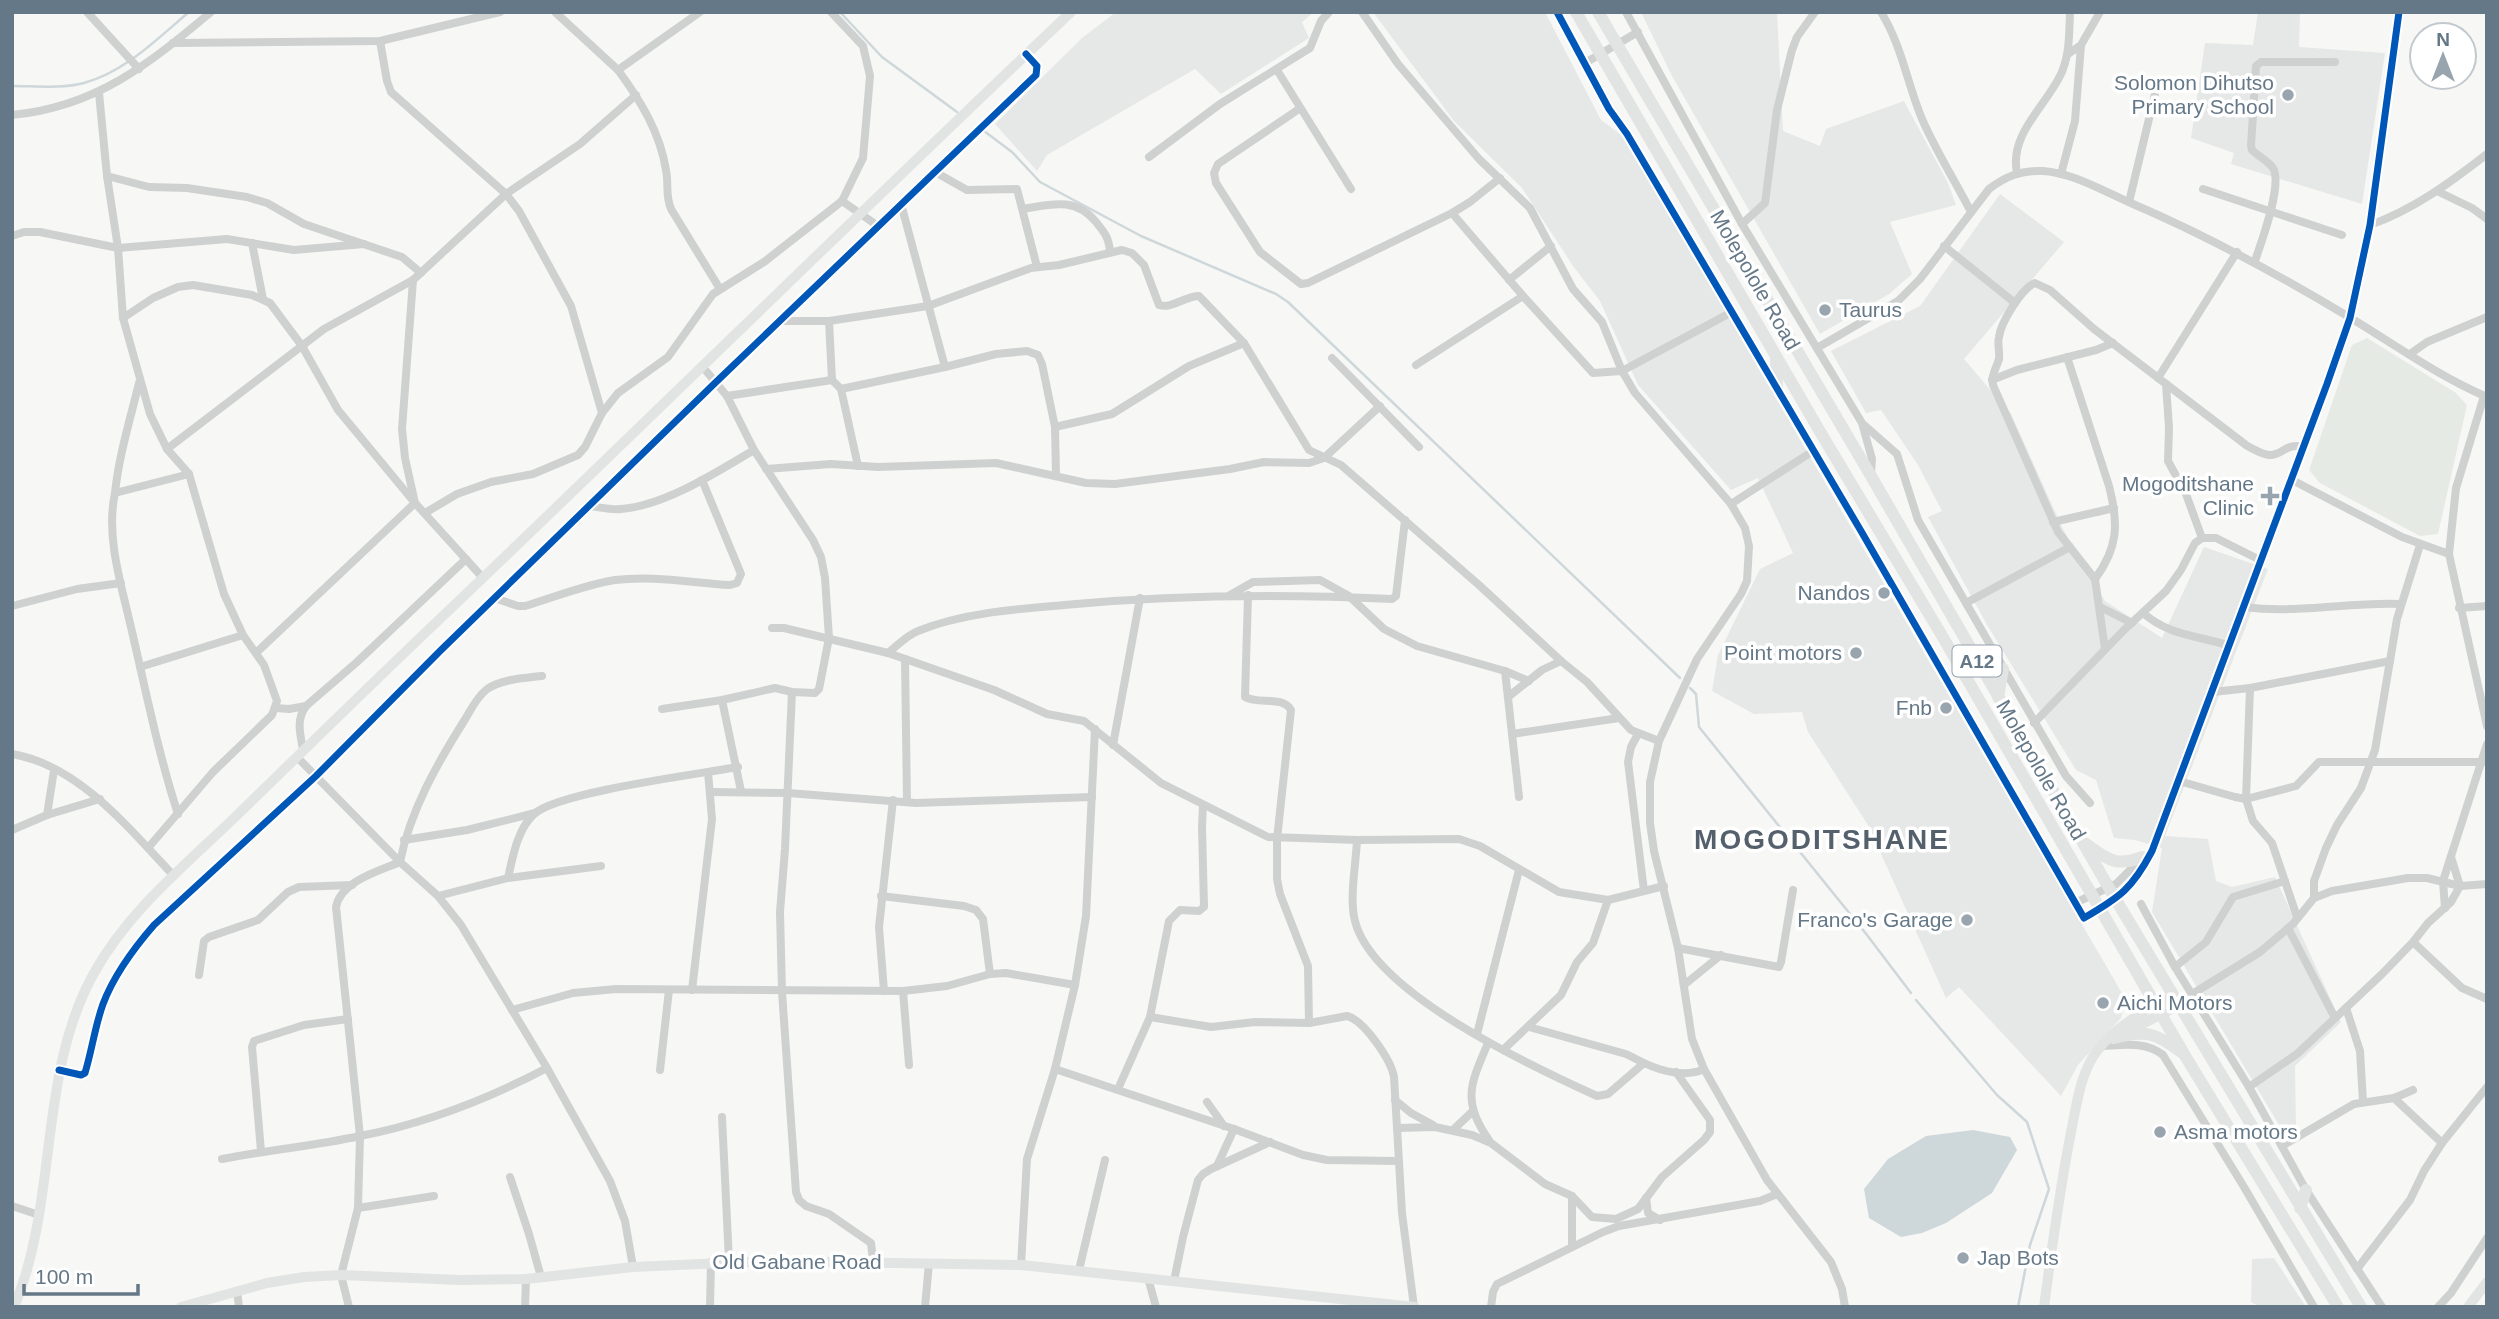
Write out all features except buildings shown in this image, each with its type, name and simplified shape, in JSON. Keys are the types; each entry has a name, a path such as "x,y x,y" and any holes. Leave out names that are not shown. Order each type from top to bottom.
{"main road":[{"path":"14,1307 23,1284 38,1215 59,1070 72,1019 106,952 134,916 1071,12"},
{"name":"Molepolole Road","path":"1576,12 2184,1055 2338,1307"},
{"name":"Molepolole Road","path":"1598,12 2116,900 2184,998 2300,1208 2361,1307"},
{"path":"1776,354 1777,389"},
{"path":"1936,589 1947,626 1947,630 1941,634"},
{"path":"1998,697 2003,669"},
{"path":"2083,841 2117,863 2131,862 2143,857"},
{"path":"2044,1307 2060,1183 2079,1092 2088,1066 2107,1042 2159,1009 2184,998"},
{"path":"2107,1042 2134,1033 2151,1034 2184,1055"},
{"path":"2300,1208 2306,1190"},
{"name":"Old Gabane Road","path":"181,1307 287,1279 341,1275 460,1280 526,1279 730,1261 873,1261 1021,1265 1343,1303 1415,1307"},
{"path":"2468,1307 2487,1282"}],"street":[{"path":"88,12 133,63"},
{"path":"12,115 63,106 99,93 133,63 173,43 211,12"},
{"path":"173,43 380,41 500,12"},
{"path":"555,12 618,70 636,95 655,133 663,157 667,172 667,199 671,209 720,289"},
{"path":"618,70 689,15 700,12"},
{"path":"425,513 457,494 491,482 533,474 578,455 585,447 602,413 618,393 668,357 709,298 764,262 842,201 863,158 870,76 863,46 831,12"},
{"path":"1149,157 1220,104 1277,70 1312,45 1321,21 1329,12"},
{"path":"1362,12 1398,64 1479,159 1530,208 1573,289 1602,322 1622,371 1635,393 1731,504 1745,528 1748,539 1747,581 1697,659 1659,741 1649,796 1654,851 1678,948 1692,1039 1704,1069 1777,1194 1831,1262 1842,1289 1845,1307"},
{"path":"1557,12 1609,109 1627,134 1927,643 2084,918 2116,900 2134,882 2154,845 2245,607 2350,317 2370,225 2399,12"},
{"path":"1626,12 1742,224 1862,423 1872,459 1871,476"},
{"path":"1742,224 1765,203 1778,105 1792,50 1797,37 1815,12"},
{"path":"1881,12 1892,29 1923,120 1971,212"},
{"path":"2017,173 2018,142 2054,88 2068,54 2070,12"},
{"path":"2068,54 2081,45 2100,12"},
{"path":"1585,63 1637,32"},
{"path":"380,41 391,92 506,194 519,211 571,306 602,413"},
{"path":"2061,174 2075,121 2080,88 2081,45"},
{"path":"59,1070 81,1075 85,1073 103,1004 142,939 316,776 494,598 1036,75 1037,66 1026,54"},
{"path":"2255,261 2270,211 2276,176 2272,166 2252,150 2251,146 2256,66 2261,62 2335,62"},
{"path":"1277,70 1350,189"},
{"path":"99,93 107,176 118,248 123,317 149,414 167,449 189,474 224,594 243,635 257,652 274,688 277,701 272,715 213,772 148,848"},
{"path":"2129,202 2155,93"},
{"path":"167,449 324,329 421,274 506,194 580,144 636,95"},
{"path":"1299,109 1218,164 1214,173 1216,183 1260,252 1297,281 1308,283 1452,213 1500,178"},
{"path":"2370,225 2437,191 2487,154"},
{"path":"1817,348 1898,301 1920,279 1989,189 2017,173 2044,171 2061,174 2129,202 2255,261 2485,397 2456,488 2449,554 2487,726"},
{"path":"935,172 967,190 1017,189 1037,267"},
{"path":"107,176 149,187 187,188 247,197 267,203 304,224 402,257 421,274"},
{"path":"2203,190 2342,235"},
{"path":"2437,191 2472,208 2487,219"},
{"path":"842,201 878,226"},
{"path":"901,204 945,368"},
{"path":"1023,209 1056,204 1079,207 1088,213 1107,235 1110,252"},
{"path":"1452,213 1589,371 1597,374 1622,371 1732,312"},
{"path":"12,236 24,232 40,232 118,248 227,239 293,250 365,244"},
{"path":"252,243 263,299"},
{"path":"1509,280 1551,246"},
{"path":"1944,246 2015,303"},
{"path":"780,321 829,321 928,306 1025,270 1059,265 1110,252 1127,251 1136,256 1145,268 1159,305 1165,307 1199,296 1244,343 1309,450 1340,465 1405,520 1587,682 1619,719 1638,734 1659,741"},
{"path":"2202,538 2186,494 2168,461 2169,428 2162,381 2237,252"},
{"path":"413,280 402,429 415,503"},
{"path":"123,317 153,298 178,287 193,285 263,299 274,307 302,346 338,410 482,578"},
{"path":"2105,649 2095,579 2053,522 1992,380 1999,355 1999,334 2028,285 2042,285 2246,445 2260,453 2275,454 2288,446 2304,447"},
{"path":"1416,365 1522,296"},
{"path":"2410,354 2427,342 2487,317"},
{"path":"829,321 832,380 841,389 858,466"},
{"path":"1055,427 1112,414 1189,366 1244,343"},
{"path":"1992,380 2017,370 2096,350 2113,343"},
{"path":"841,389 945,368 996,354 1035,352 1042,364 1055,427 1056,476"},
{"path":"2067,356 2109,486 2113,508 2115,530 2112,553 2095,579"},
{"path":"1332,358 1419,447"},
{"path":"662,709 722,701 775,688 812,694 817,691 829,638 821,557 813,540 754,450 727,396 702,366"},
{"path":"140,380 131,421 120,453 111,523 121,583 162,763 178,814"},
{"path":"727,396 832,380"},
{"path":"766,469 822,464 928,467 996,463 1086,483 1115,484 1264,462 1309,463 1324,458 1380,406"},
{"path":"1862,423 1895,451 1918,520 2066,776 2090,803"},
{"path":"589,506 618,510 633,508 702,480 754,450"},
{"path":"1872,459 1882,450 1895,451"},
{"path":"1731,504 1814,451"},
{"path":"115,493 189,474"},
{"path":"494,598 525,606 590,585 640,579 730,585 737,583 741,574 702,480"},
{"path":"2292,480 2420,545 2449,554"},
{"path":"257,652 415,503"},
{"path":"2053,522 2113,508"},
{"path":"888,653 920,630 990,612 1140,598 1248,595 1395,598 1405,520"},
{"path":"2034,723 2105,649 2174,583 2195,543 2202,538 2217,538 2262,561"},
{"path":"2314,898 2314,881 2326,848 2337,825 2356,798 2371,763 2379,736 2400,604 2420,545"},
{"path":"1966,603 2070,547"},
{"path":"466,559 357,662 306,706 300,714 300,753 316,776 400,862 438,896 461,925 594,1150 619,1202 633,1268"},
{"path":"1230,595 1253,582 1315,579 1349,596 1384,629 1418,646 1529,681"},
{"path":"12,606 77,589 121,583"},
{"path":"1248,595 1245,697 1251,701 1283,702 1291,710 1276,839 1278,886 1308,966 1309,1023"},
{"path":"1113,745 1140,598"},
{"path":"2245,607 2274,610 2360,603 2400,604"},
{"path":"2459,608 2487,606"},
{"path":"2100,607 2132,623"},
{"path":"2143,613 2162,628 2230,646"},
{"path":"772,628 829,638 888,653 994,690 1047,714 1084,722 1161,783 1262,835 1276,839 1357,841 1460,839 1480,846 1559,892 1608,900 1664,886"},
{"path":"1927,643 1941,634"},
{"path":"140,667 243,635"},
{"path":"905,659 907,802"},
{"path":"2213,692 2250,688 2390,660"},
{"path":"1508,697 1548,666 1561,661"},
{"path":"1504,671 1519,797"},
{"path":"400,862 404,841 429,782 475,702 487,689 516,679 542,676"},
{"path":"2250,688 2246,799 2253,821 2272,843 2297,917"},
{"path":"792,692 780,912 782,992 796,1192 799,1200 806,1206 829,1213 871,1243 873,1261"},
{"path":"722,701 741,791"},
{"path":"276,708 306,706"},
{"path":"1512,734 1619,719"},
{"path":"1021,1265 1027,1159 1055,1069 1075,985 1087,901 1094,729"},
{"path":"1638,734 1631,747 1628,762 1644,891"},
{"path":"2445,908 2443,881 2487,744"},
{"path":"12,754 54,770 100,799 174,876"},
{"path":"2179,781 2246,799 2296,786 2319,762 2483,761"},
{"path":"404,841 467,830 536,813 584,794 738,767"},
{"path":"47,815 54,770"},
{"path":"692,990 712,819 708,772"},
{"path":"711,792 788,793 907,802 1091,797"},
{"path":"12,830 47,815 100,799"},
{"path":"884,991 879,933 893,800"},
{"path":"1118,1089 1150,1017 1168,921 1180,910 1199,911 1204,907 1203,805"},
{"path":"508,878 516,843 536,813"},
{"path":"1357,841 1354,915 1362,936 1379,961 1428,1003 1503,1051 1597,1096 1608,1094 1644,1063"},
{"path":"2075,903 2109,888 2122,879 2154,845"},
{"path":"1640,852 1654,851"},
{"path":"2249,1087 2297,1055 2413,942 2454,898 2460,886 2451,857"},
{"path":"349,1307 341,1275 358,1208 360,1136 336,907 338,899 352,885 400,862"},
{"path":"438,896 508,878 601,866"},
{"path":"1477,1034 1519,870"},
{"path":"2184,998 2256,956 2288,928 2314,898 2332,891 2408,878 2443,881 2460,886 2487,884"},
{"path":"2175,967 2206,942 2233,897 2285,881"},
{"path":"199,975 204,941 209,937 258,920 288,891 299,887 352,885"},
{"path":"1678,948 1779,967 1793,890"},
{"path":"881,896 964,906 976,910 983,919 990,974"},
{"path":"1503,1051 1561,995 1577,962 1593,943 1608,900"},
{"path":"2141,904 2175,967 2184,998 2249,1087 2306,1190 2382,1307"},
{"path":"2288,928 2335,1018"},
{"path":"2413,942 2462,988 2487,999"},
{"path":"1684,985 1721,955"},
{"path":"512,1010 594,990 903,991 947,986 990,974 1017,974 1075,985"},
{"path":"660,1070 669,990"},
{"path":"903,991 909,1065"},
{"path":"2346,1008 2360,1051 2363,1102"},
{"path":"1150,1017 1211,1027 1255,1022 1309,1023 1347,1016 1357,1020 1391,1066 1394,1077 1398,1161 1415,1307"},
{"path":"261,1152 251,1046 254,1041 304,1026 348,1019"},
{"path":"1530,1027 1626,1054 1656,1069 1695,1073 1704,1069"},
{"path":"2107,1042 2150,1047 2163,1055 2314,1307"},
{"path":"1489,1043 1474,1076 1473,1111 1491,1143"},
{"path":"222,1159 360,1136 467,1106 547,1068"},
{"path":"1055,1069 1303,1155 1327,1160 1398,1161"},
{"path":"1491,1307 1497,1284 1630,1215 1669,1170 1704,1140 1710,1132 1710,1119 1676,1072"},
{"path":"2357,1269 2410,1200 2442,1143 2487,1087"},
{"path":"2282,1146 2346,1108 2363,1102 2394,1098 2413,1090"},
{"path":"2394,1098 2442,1143"},
{"path":"1395,1100 1435,1126"},
{"path":"1207,1102 1224,1126"},
{"path":"1710,1119 1726,1108"},
{"path":"1454,1129 1473,1111"},
{"path":"722,1117 730,1261"},
{"path":"1396,1128 1435,1126 1454,1129 1491,1143 1545,1184 1572,1196 1592,1217 1618,1223 1660,1220 1760,1201 1777,1194"},
{"path":"1217,1166 1234,1129"},
{"path":"1174,1281 1198,1180 1217,1166 1270,1142"},
{"path":"1079,1270 1105,1160"},
{"path":"510,1177 541,1277"},
{"path":"2244,1187 2259,1177"},
{"path":"358,1208 434,1196"},
{"path":"1572,1196 1572,1247"},
{"path":"1646,1198 1648,1213 1660,1220"},
{"path":"12,1206 38,1215"},
{"path":"2438,1307 2451,1293 2487,1238"},
{"path":"710,1307 711,1262"},
{"path":"925,1307 929,1263"},
{"path":"525,1307 526,1279"},
{"path":"1148,1279 1156,1307"},
{"path":"237,1292 239,1307"}],"shaded area":[{"path":"1116,12 1314,12 1302,22 1309,38 1221,94 1195,69 1047,155 1037,171 995,124 1082,38"},
{"path":"1373,12 1545,12 1601,120 1624,137 2126,1000 2121,1018 2078,1065 2061,1096 1959,987 1946,998 1868,825 1808,732 1802,712 1754,714 1712,691 1718,655 1760,569 1793,553 1758,478 1731,490 1638,385 1600,301 1573,266 1522,188 1454,121"},
{"path":"1641,12 1777,12 1783,131 1820,146 1826,129 1904,101 1948,183 1956,205 1890,222 1912,274 1889,294 1820,334 1672,76"},
{"name":"Solomon Dihutso Primary School","path":"2258,12 2300,12 2299,47 2385,53 2362,204 2231,164 2234,153 2191,138 2205,43 2253,45"},
{"path":"2000,194 2064,242 1964,359 2011,414 2063,529 2105,601 2162,638 2204,547 2268,569 2165,836 2208,839 2216,881 2232,887 2275,877 2341,1022 2295,1066 2296,1130 2285,1135 2152,912 2162,848 2135,840 2114,838 2096,780 2076,770 1987,625 1928,517 1942,511 1918,465 1881,410 1866,413 1831,351 1920,306"},
{"path":"2367,338 2456,393 2467,405 2438,534 2420,536 2320,483 2309,470 2352,345"},
{"path":"1973,1130 2010,1137 2017,1150 1992,1193 1946,1223 1922,1233 1901,1237 1869,1218 1864,1189 1888,1159 1926,1136"},
{"path":"2274,1258 2306,1307 2260,1307 2251,1302 2252,1259"}],"waterway":[{"path":"12,86 67,86 99,78 140,54 189,12"},
{"path":"840,12 882,57 957,112"},
{"path":"984,131 1012,152 1040,182 1141,236 1276,294 1288,302 1680,678"},
{"path":"1690,688 1696,694 1699,727 1911,993"},
{"path":"1916,1000 1997,1095 2027,1122 2049,1189 2030,1245 2018,1307"}],"cycle path":[{"path":"1557,12 1609,109 1627,134 1861,531 2084,918 2124,891 2138,875 2152,851 2350,318 2370,225 2399,12"},
{"path":"59,1070 81,1075 85,1073 108,993 125,962 154,925 316,776 715,383 1036,75 1037,66 1026,54"}],"place":[{"name":"Solomon Dihutso Primary School","path":"2288,95"},
{"name":"Taurus","path":"1825,310"},
{"name":"Mogoditshane Clinic","path":"2270,496"},
{"name":"Nandos","path":"1884,593"},
{"name":"Point motors","path":"1856,653"},
{"name":"Fnb","path":"1946,708"},
{"name":"Franco's Garage","path":"1967,920"},
{"name":"Aichi Motors","path":"2103,1003"},
{"name":"Asma motors","path":"2160,1132"},
{"name":"Jap Bots","path":"1963,1258"}],"district":[{"name":"MOGODITSHANE","path":"1822,839"}]}
